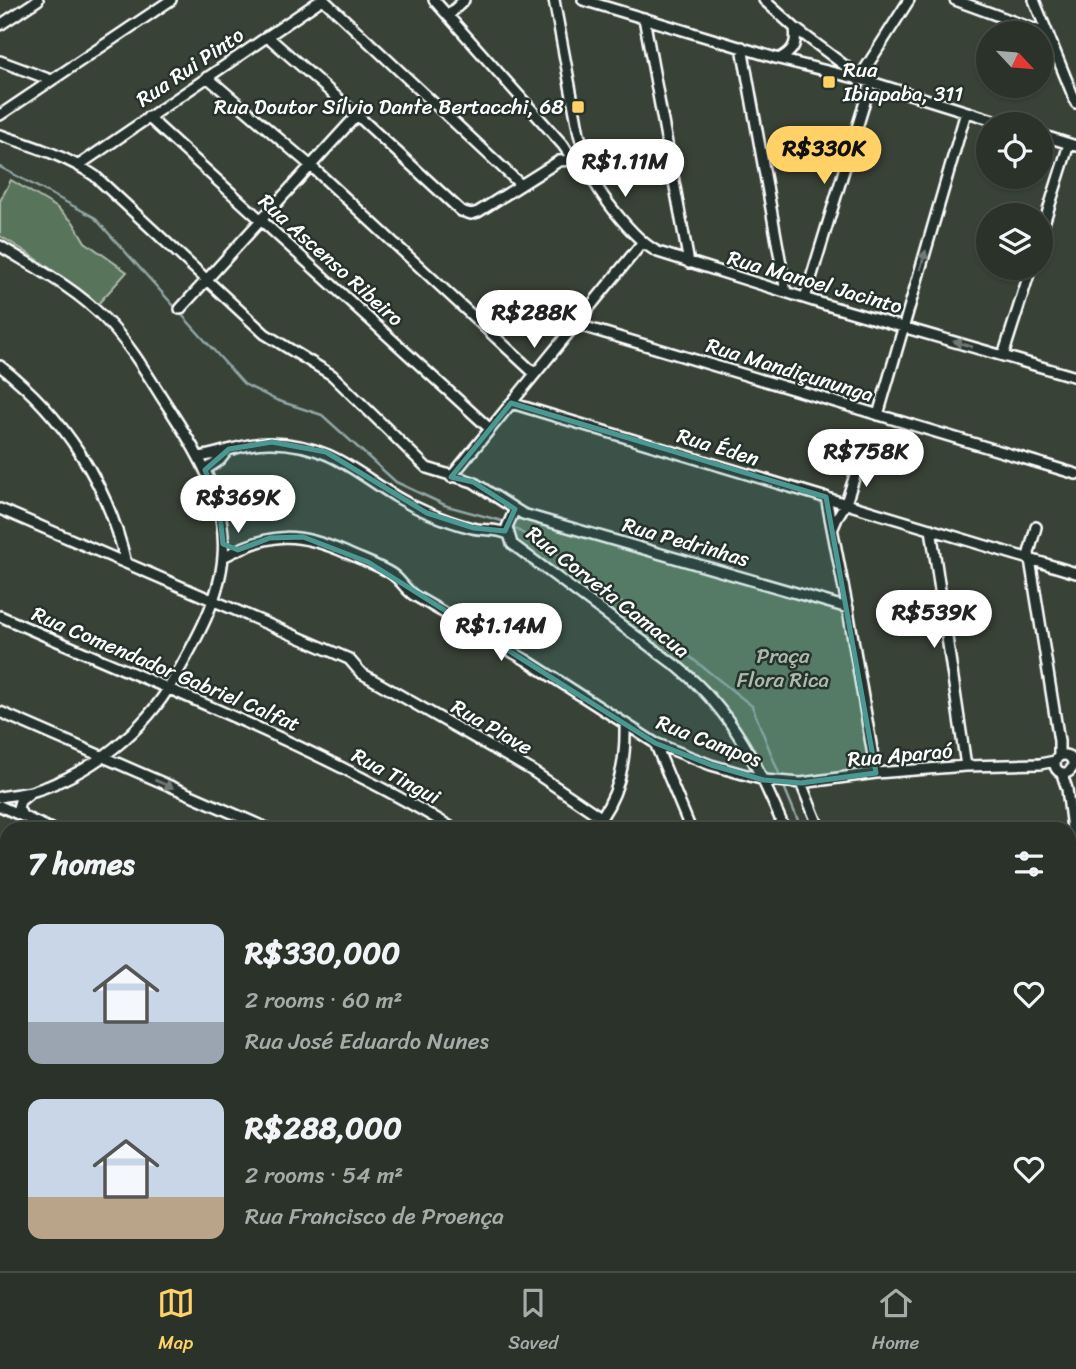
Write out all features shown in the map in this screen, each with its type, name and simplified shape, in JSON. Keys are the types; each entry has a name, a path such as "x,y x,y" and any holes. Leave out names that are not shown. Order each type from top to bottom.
{"street":[{"path":"0,25 38,0"},
{"path":"0,115 171,0"},
{"path":"322,0 521,185"},
{"name":"Rua Rui Pinto","path":"79,165 322,0"},
{"name":"Rua Manoel Jacinto","path":"434,0 564,145 578,157 593,183 642,243 689,263 1076,377"},
{"path":"449,16 464,0"},
{"path":"267,36 357,114 461,211 478,212 559,160 578,157 579,134 554,0"},
{"path":"583,0 599,2 779,59 864,80 976,115"},
{"path":"764,0 795,28 864,80"},
{"path":"805,298 864,80 909,0"},
{"path":"955,0 1012,21"},
{"path":"1034,0 1043,21"},
{"path":"643,18 689,263"},
{"path":"779,59 789,54 794,47 795,28"},
{"path":"742,47 786,292"},
{"path":"1054,49 1076,103"},
{"path":"0,61 51,80"},
{"path":"207,76 311,166 534,373"},
{"path":"878,415 966,112"},
{"path":"180,309 357,114"},
{"name":"Rua Ascenso Ribeiro","path":"148,117 490,429"},
{"name":"Rua Corveta Camacua","path":"0,135 79,165 95,176 265,334 332,374 427,468 473,482 515,509 505,530 512,544 701,686 737,731 764,780 782,822"},
{"path":"1052,203 1072,145 1053,139"},
{"path":"451,477 642,243"},
{"path":"0,246 54,279 105,318 141,363 205,470 219,506 223,544 223,557 213,601 186,659 169,689 133,732 102,757 67,778 31,792 0,797"},
{"path":"1003,356 1027,280"},
{"name":"Rua Mandiçununga","path":"575,324 1076,474"},
{"path":"0,366 37,398 67,434 89,467 116,525 126,563"},
{"name":"Rua Éden","path":"510,403 1076,573"},
{"path":"199,457 272,442 294,444 326,452 427,513 474,528 505,530"},
{"path":"205,470 220,460 229,449"},
{"path":"833,530 846,503 858,466"},
{"path":"826,497 876,773"},
{"name":"Rua Piave","path":"0,509 349,659 361,673 531,769 602,818"},
{"name":"Rua Pedrinhas","path":"515,509 523,514 848,608"},
{"path":"1036,527 1030,549 1031,560 1059,741 1066,764 1070,822"},
{"path":"931,529 966,766"},
{"name":"Rua Campos","path":"223,557 270,538 303,537 323,543 394,576 415,596 526,660 655,743 711,765 764,780"},
{"path":"223,544 238,550"},
{"name":"Rua Comendador Gabriel Calfat","path":"0,616 319,754"},
{"path":"0,712 252,822"},
{"path":"599,822 619,786 626,748 625,724"},
{"path":"655,743 688,822"},
{"name":"Rua Tingui","path":"319,754 443,822"},
{"name":"Rua Aparaó","path":"764,780 801,783 876,773 966,766 1066,764"},
{"path":"801,783 817,822"},
{"path":"22,816 18,812 20,802 31,792"},
{"path":"0,806 35,822"}],"highlighted area":[{"path":"511,403 826,497 876,773 801,783 764,780 711,765 655,743 368,562 303,537 270,538 238,550 223,544 219,506 205,470 229,449 272,442 326,452 427,513 474,528 505,531 515,509 473,482 451,477"}],"green space":[{"path":"11,180 56,207 73,222 85,242 127,272 97,305 50,268 0,236 0,201"},
{"name":"Praça Flora Rica","path":"515,509 802,596 822,606 848,608 876,773 828,780 764,780 701,686 537,564 508,534"}],"waterway":[{"path":"0,167 94,217 244,384 276,400 322,415 396,482 447,506 502,521"},
{"path":"511,526 574,565 752,706 780,776"},
{"path":"785,789 799,822"}],"place":[{"name":"Rua Ibiapaba, 311","path":"829,82"},
{"name":"Rua Doutor Sílvio Dante Bertacchi, 68","path":"578,107"}]}
